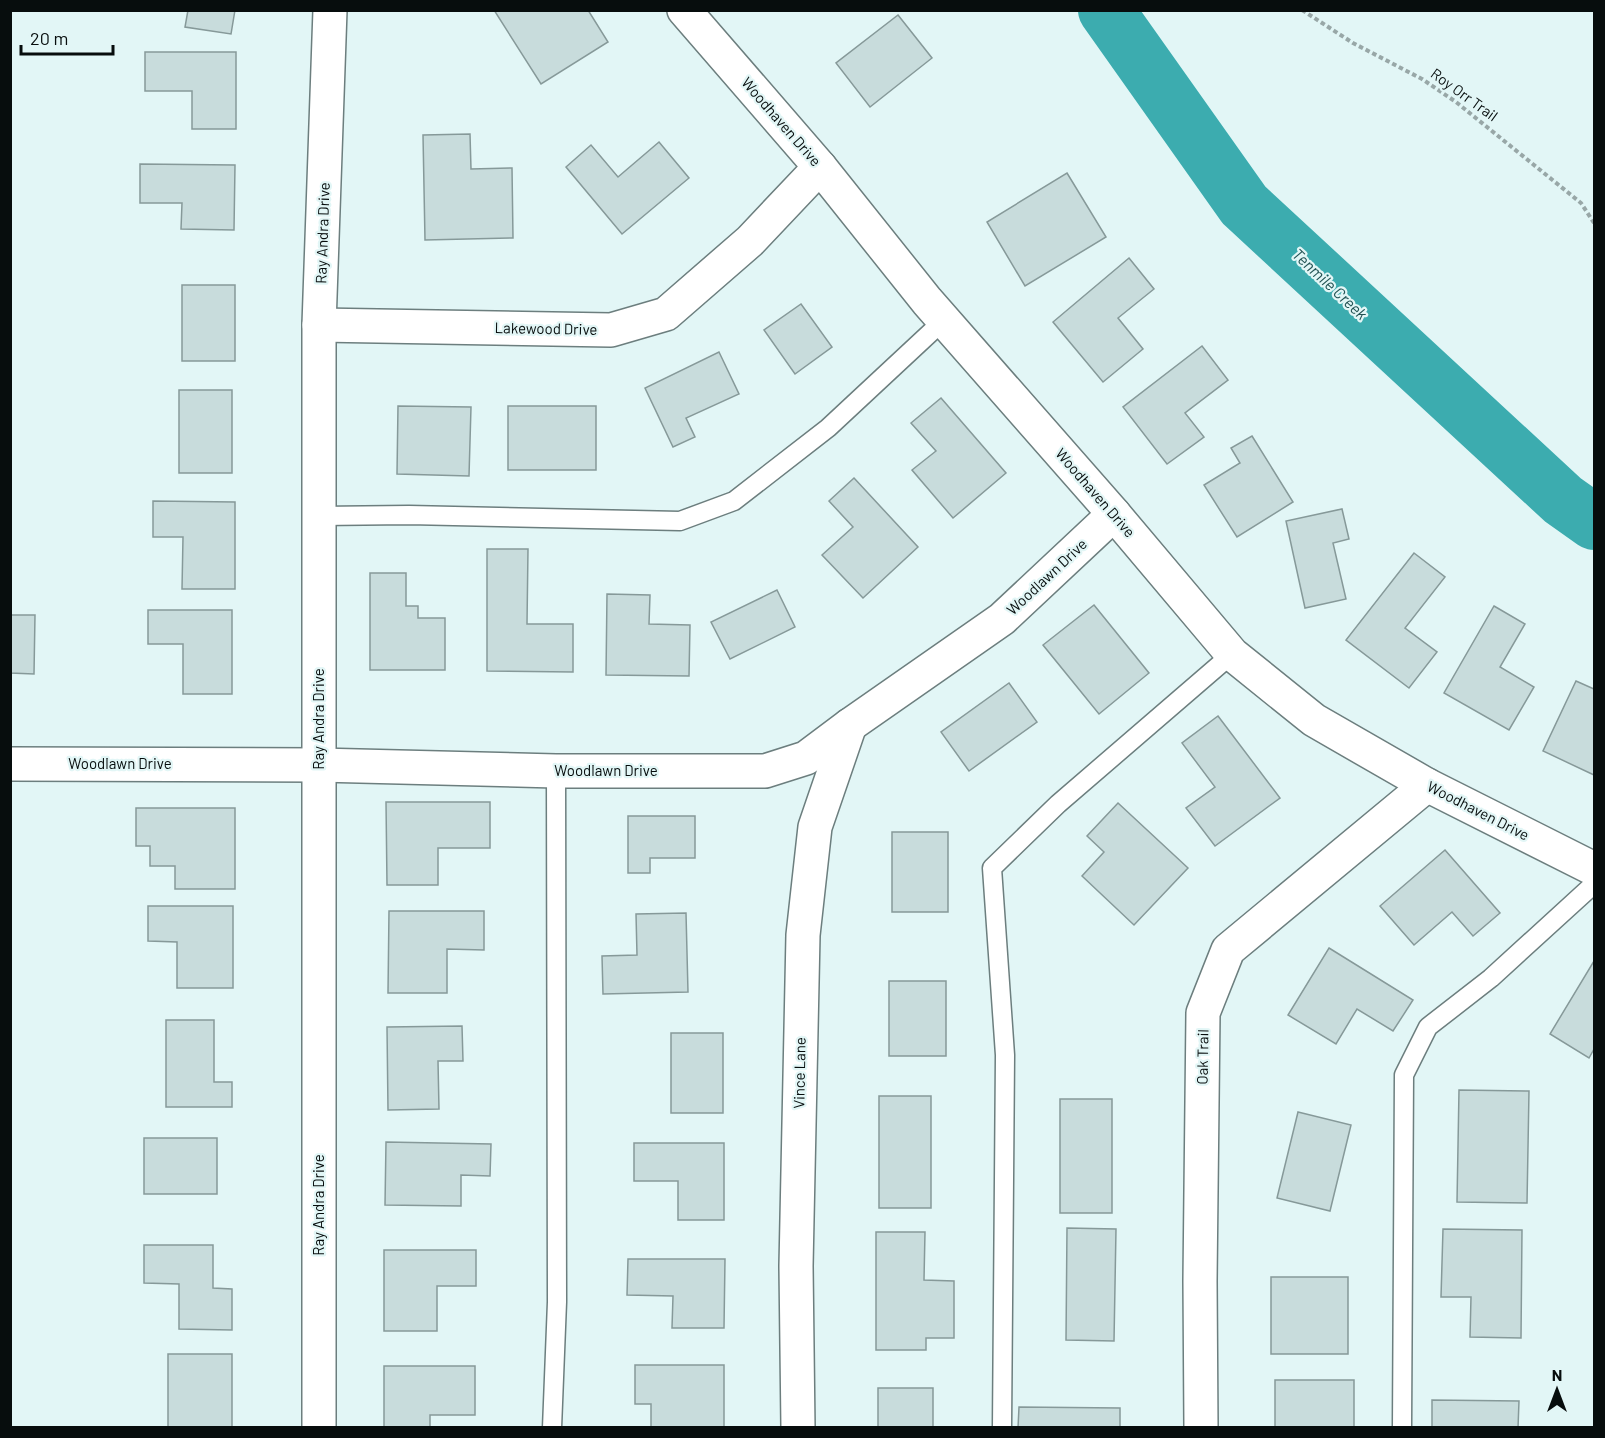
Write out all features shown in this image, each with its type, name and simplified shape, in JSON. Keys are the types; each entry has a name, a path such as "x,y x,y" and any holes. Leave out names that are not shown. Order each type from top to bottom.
{"street":[{"name":"Ray Andra Drive","path":"318,1428 319,325 330,10"},
{"name":"Woodhaven Drive","path":"684,10 820,167 944,320 1232,654 1314,720 1427,785 1594,869"},
{"name":"Lakewood Drive","path":"319,325 611,330 666,314 750,241 820,167"},
{"name":"Woodlawn Drive","path":"10,764 318,765 556,771 765,771 807,758 850,724 1002,619 1113,514"},
{"name":"Vince Lane","path":"798,1428 796,1266 803,935 815,827 850,724"},
{"name":"Oak Trail","path":"1201,1428 1203,1013 1228,950 1427,785"}],"lane":[{"path":"319,516 409,515 680,522 734,501 828,428 944,320"},
{"path":"1002,1428 1005,1055 992,868 1058,804 1232,654"},
{"path":"552,1428 557,1302 556,771"},
{"path":"1402,1428 1404,1075 1428,1027 1491,978 1594,884"}],"path":[{"name":"Roy Orr Trail","path":"1302,10 1353,43 1422,79 1456,102 1581,203 1594,223"}],"building":[{"path":"188,10 235,10 231,34 185,27"},
{"path":"494,10 588,10 608,42 541,84"},
{"path":"898,15 932,58 870,107 836,63"},
{"path":"145,52 236,52 236,129 192,129 192,91 145,91"},
{"path":"470,134 471,169 512,168 513,238 425,240 423,135"},
{"path":"659,142 689,178 622,234 566,167 591,145 618,177"},
{"path":"140,164 235,165 234,230 181,229 182,203 140,203"},
{"path":"1067,173 1106,237 1025,286 987,222"},
{"path":"1129,258 1154,289 1118,318 1143,349 1103,382 1053,322"},
{"path":"182,285 235,285 235,361 182,361"},
{"path":"801,304 832,347 795,374 764,330"},
{"path":"1202,346 1228,380 1185,413 1204,437 1167,464 1123,407"},
{"path":"719,352 739,394 686,418 695,437 673,447 645,388"},
{"path":"179,390 232,390 232,473 179,473"},
{"path":"941,398 1006,473 953,518 912,470 936,451 911,423"},
{"path":"398,406 471,407 469,476 397,474"},
{"path":"508,406 596,406 596,470 508,470"},
{"path":"1252,436 1293,502 1237,537 1204,485 1240,463 1231,448"},
{"path":"854,478 918,547 863,598 822,555 853,527 829,501"},
{"path":"153,501 235,502 235,589 182,589 183,537 153,537"},
{"path":"1342,509 1349,539 1333,543 1346,599 1305,608 1286,521"},
{"path":"487,549 528,549 527,624 573,624 573,672 487,671"},
{"path":"1414,553 1445,577 1405,628 1437,652 1409,688 1346,640"},
{"path":"370,573 406,573 406,606 418,606 418,618 445,618 445,670 370,670"},
{"path":"777,590 795,627 730,659 711,622"},
{"path":"607,594 650,595 649,624 690,625 689,676 606,675"},
{"path":"1094,605 1149,673 1099,714 1043,645"},
{"path":"1494,606 1525,624 1500,667 1534,687 1509,730 1444,693"},
{"path":"148,610 232,610 232,694 183,694 183,644 148,644"},
{"path":"10,615 35,615 34,674 10,673"},
{"path":"1576,681 1594,689 1594,775 1543,751"},
{"path":"1009,683 1037,722 969,771 941,732"},
{"path":"1218,716 1280,798 1215,846 1186,808 1215,787 1182,743"},
{"path":"386,802 490,802 490,848 438,848 438,885 387,885"},
{"path":"1118,803 1188,868 1134,925 1082,876 1104,852 1087,836"},
{"path":"136,808 235,808 235,889 175,889 175,866 150,866 150,846 136,846"},
{"path":"628,816 695,816 695,858 650,858 650,873 628,873"},
{"path":"892,832 948,832 948,912 892,912"},
{"path":"1445,850 1500,913 1473,936 1452,912 1414,945 1380,906"},
{"path":"148,906 233,906 233,988 177,988 177,942 148,941"},
{"path":"389,911 484,911 484,950 447,949 447,993 388,993"},
{"path":"686,913 688,992 603,994 602,956 637,955 636,914"},
{"path":"1329,948 1413,1000 1393,1031 1357,1009 1336,1044 1288,1015"},
{"path":"1594,961 1594,1049 1589,1058 1550,1034"},
{"path":"889,981 946,981 946,1056 889,1056"},
{"path":"166,1020 214,1020 214,1082 232,1082 232,1107 166,1107"},
{"path":"462,1026 463,1061 438,1061 439,1109 388,1110 387,1027"},
{"path":"671,1033 723,1033 723,1113 671,1113"},
{"path":"1459,1090 1529,1091 1527,1203 1457,1202"},
{"path":"879,1096 931,1096 931,1208 879,1208"},
{"path":"1060,1099 1112,1099 1112,1213 1060,1213"},
{"path":"1298,1112 1351,1125 1330,1211 1277,1198"},
{"path":"144,1138 217,1138 217,1194 144,1194"},
{"path":"386,1142 491,1144 490,1176 461,1175 461,1206 385,1205"},
{"path":"634,1143 724,1143 724,1220 678,1220 678,1181 634,1181"},
{"path":"1067,1228 1116,1229 1114,1341 1066,1340"},
{"path":"1443,1229 1522,1230 1521,1338 1470,1337 1471,1297 1441,1297"},
{"path":"876,1232 925,1232 924,1280 954,1281 954,1338 926,1338 926,1350 876,1350"},
{"path":"144,1245 213,1245 213,1288 232,1289 232,1330 179,1329 179,1284 144,1283"},
{"path":"384,1250 476,1250 476,1286 437,1286 437,1331 384,1331"},
{"path":"628,1259 725,1259 724,1328 672,1328 673,1296 627,1295"},
{"path":"1271,1277 1348,1277 1348,1354 1271,1354"},
{"path":"168,1354 232,1354 232,1428 168,1428"},
{"path":"635,1365 724,1365 724,1428 651,1428 651,1404 635,1404"},
{"path":"384,1366 475,1366 475,1415 430,1415 430,1428 384,1428"},
{"path":"1275,1380 1354,1380 1354,1428 1275,1428"},
{"path":"878,1388 933,1388 933,1428 878,1428"},
{"path":"1432,1400 1519,1401 1518,1428 1432,1428"},
{"path":"1019,1407 1120,1408 1120,1428 1018,1428"}],"waterway":[{"name":"Tenmile Creek","path":"1106,10 1244,205 1563,500 1594,522"}]}
